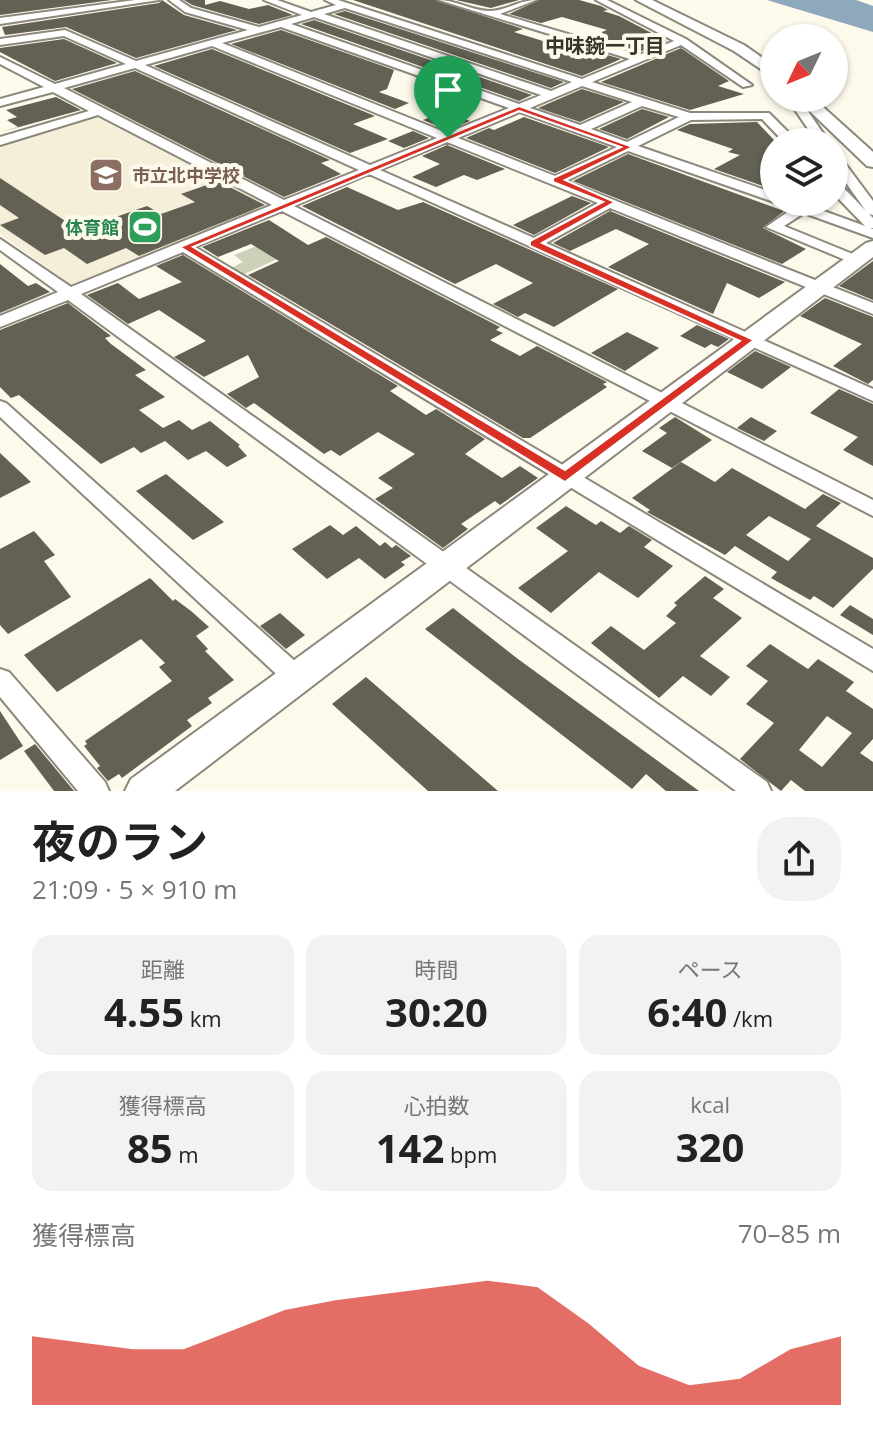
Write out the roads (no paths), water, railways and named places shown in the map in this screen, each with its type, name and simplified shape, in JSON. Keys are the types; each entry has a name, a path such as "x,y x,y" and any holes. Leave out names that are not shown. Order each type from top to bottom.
{"street":[{"path":"94,0 105,7"},
{"path":"0,21 155,0"},
{"path":"173,0 188,10 259,30"},
{"path":"268,0 552,95"},
{"path":"329,0 689,117 765,115 778,128"},
{"path":"0,103 364,0"},
{"path":"443,0 639,58"},
{"path":"464,6 484,0"},
{"path":"490,14 532,0"},
{"path":"600,0 682,41 747,85"},
{"path":"642,0 739,48 760,63"},
{"path":"282,24 760,193"},
{"path":"0,42 65,33 873,396"},
{"path":"0,322 682,41"},
{"path":"212,43 873,309"},
{"path":"0,60 873,509"},
{"path":"579,130 641,102"},
{"path":"1,140 97,112"},
{"path":"819,112 873,162"},
{"path":"557,180 689,117"},
{"path":"848,176 873,211"},
{"path":"848,200 873,226"},
{"path":"534,244 610,202"},
{"path":"790,216 773,227 864,253"},
{"path":"825,216 873,234"},
{"path":"0,243 757,791"},
{"path":"185,247 873,661"},
{"path":"145,791 864,253"},
{"path":"0,407 297,678"},
{"path":"0,679 95,791"}],"water":[{"path":"767,0 856,0 873,6 873,32"}],"place":[{"name":"市立北中学校","path":"106,175"},
{"name":"体育館","path":"145,227"}],"district":[{"name":"中味鋺一丁目","path":"605,45"}]}
